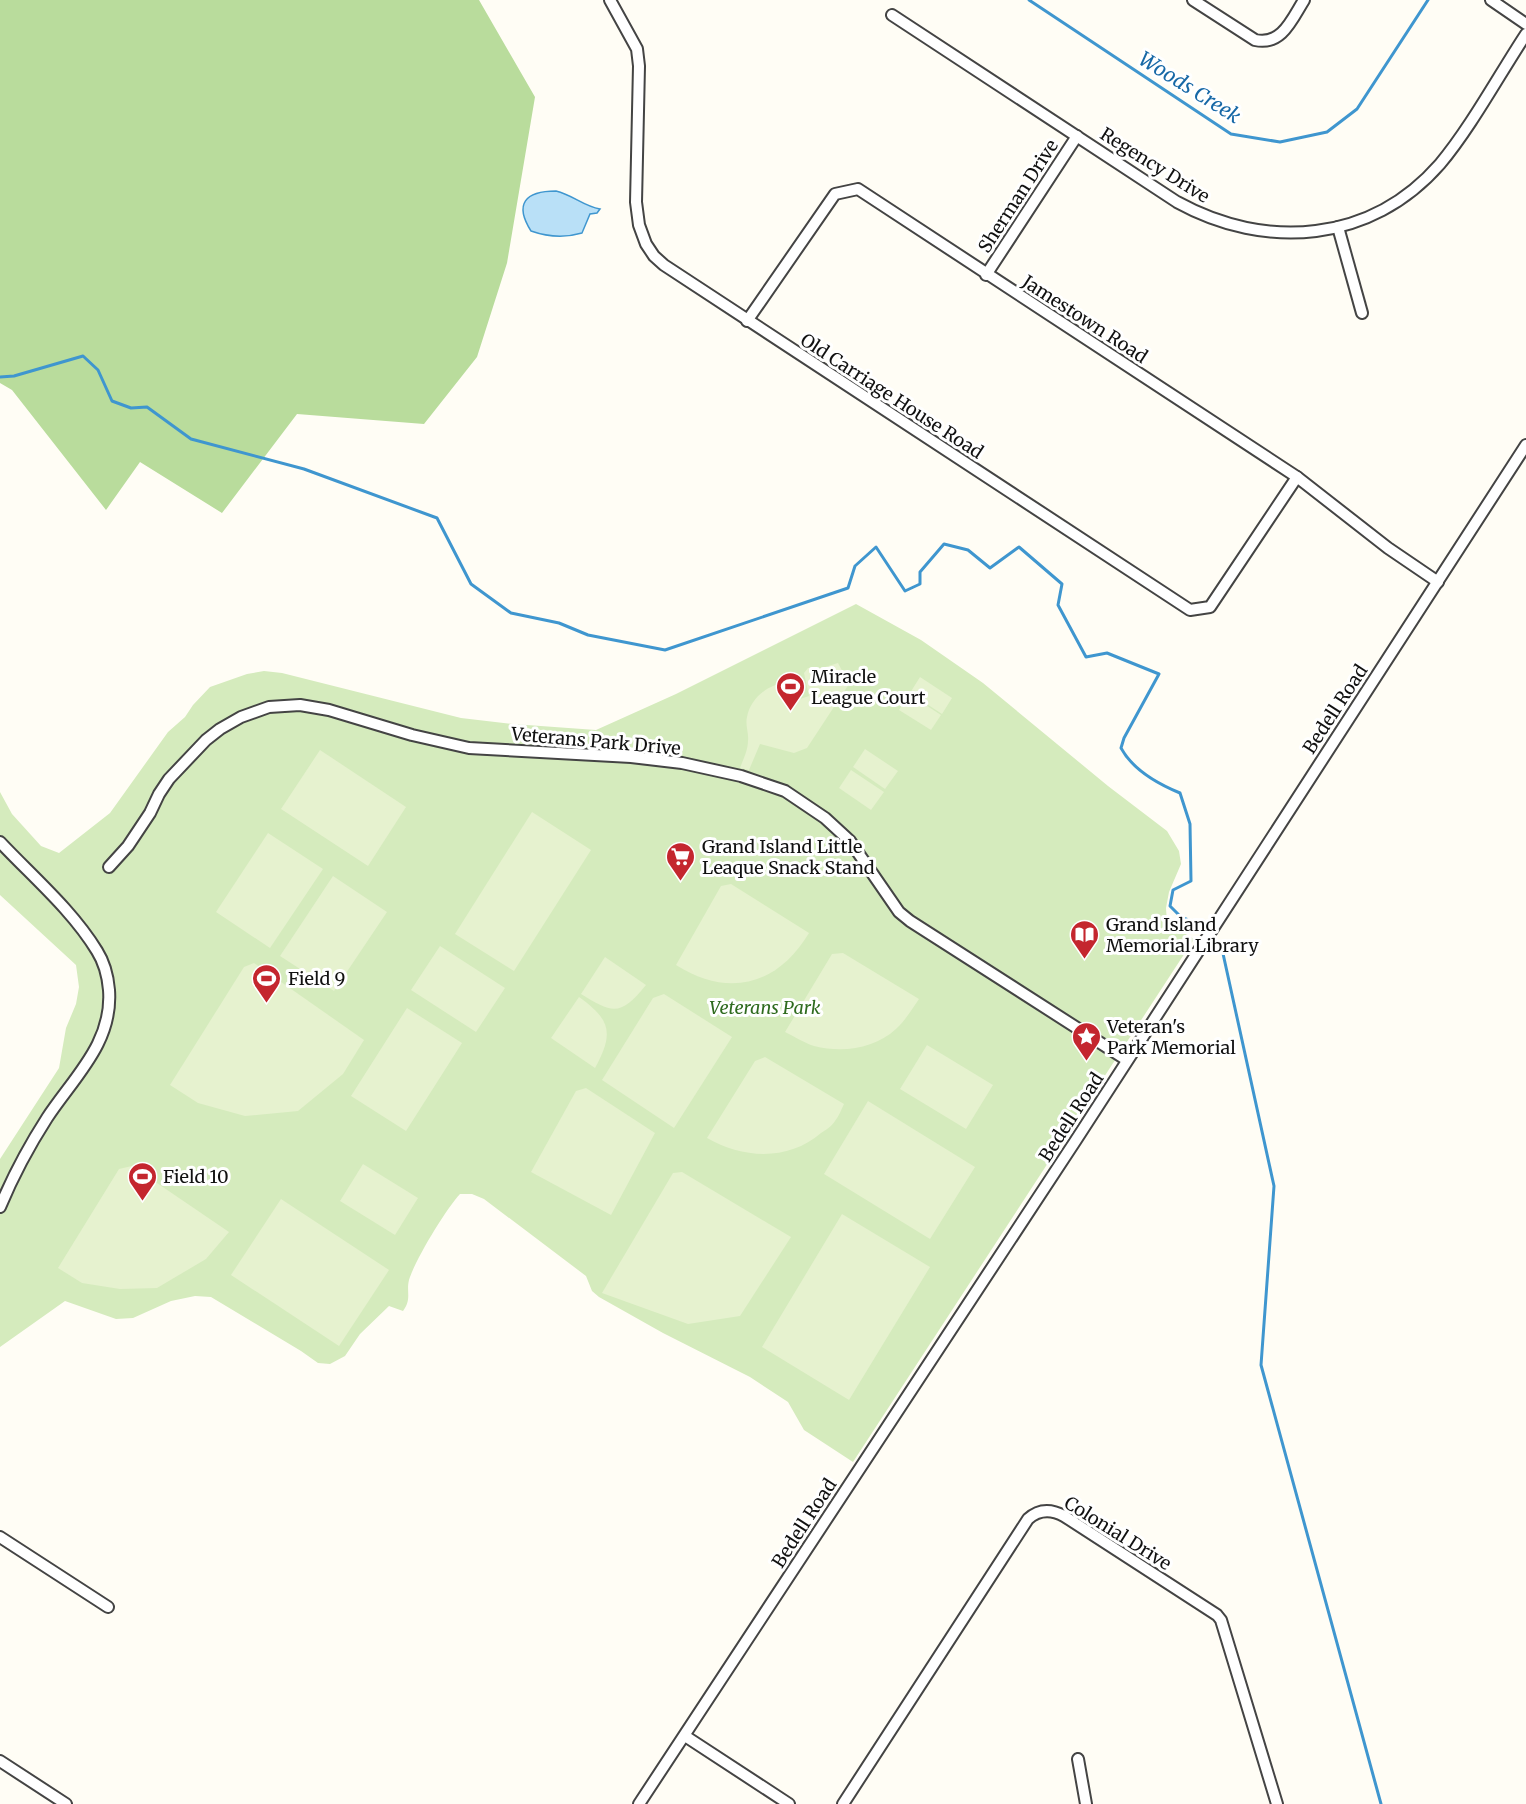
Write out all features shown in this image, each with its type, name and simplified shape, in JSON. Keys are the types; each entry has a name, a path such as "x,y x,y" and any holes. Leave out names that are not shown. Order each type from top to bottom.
{"street":[{"name":"Old Carriage House Road","path":"610,0 637,49 639,66 636,202 639,225 646,244 664,265 1190,610 1210,607 1297,477"},
{"path":"1194,0 1255,40 1263,42 1278,37 1284,31 1304,0"},
{"path":"1491,0 1526,24"},
{"name":"Regency Drive","path":"892,15 1177,202 1235,227 1276,233 1317,231 1338,227 1374,213 1394,202 1424,180 1452,148 1526,34"},
{"name":"Sherman Drive","path":"986,275 1077,136"},
{"name":"Jamestown Road","path":"747,321 835,194 858,189 1297,477 1388,548 1438,582"},
{"path":"1338,227 1362,313"},
{"name":"Bedell Road","path":"639,1804 1438,582 1522,460 1526,445"},
{"name":"Veterans Park Drive","path":"109,867 128,846 169,779 206,740 241,717 269,707 300,705 329,710 412,735 469,748 631,757 682,763 741,776 795,796 825,818 850,841 899,912 910,921 1127,1060"},
{"path":"0,842 61,905 93,945 99,954 108,981 110,1004 105,1029 96,1051 47,1119 12,1178 0,1207"},
{"name":"Colonial Drive","path":"843,1804 1028,1519 1040,1511 1048,1510 1064,1516 1217,1615 1221,1620 1277,1804"},
{"path":"0,1537 108,1606"},
{"path":"685,1736 789,1804"},
{"path":"1078,1760 1086,1804"},
{"path":"0,1761 66,1804"}],"green space":[{"path":"0,0 479,0 535,97 507,263 477,357 424,424 297,414 222,513 140,462 106,510 12,390 0,383"},
{"name":"Veterans Park","path":"856,604 921,640 983,683 1108,786 1167,831 1179,851 1181,864 1169,892 1166,908 1167,923 1194,939 853,1462 804,1430 788,1402 750,1377 663,1333 599,1297 592,1291 586,1276 484,1199 472,1194 460,1194 432,1235 409,1280 408,1299 403,1311 389,1306 360,1334 345,1356 330,1364 318,1363 211,1297 195,1296 171,1301 133,1318 116,1319 65,1301 0,1347 0,1159 59,1068 66,1028 76,1004 79,987 76,965 0,895 0,792 12,814 41,846 59,853 110,813 168,732 185,717 210,687 247,674 264,671 282,673 461,718 596,730 676,694"},
{"name":"Miracle League Court","path":"838,663 849,684 807,748 794,753 760,744 749,770 740,768 748,744 746,723 752,703 768,689 788,682 795,687 800,699 809,696 804,673 808,668 822,668"},
{"path":"920,677 952,698 942,714 910,693"},
{"path":"909,694 941,715 931,730 899,710"},
{"path":"865,749 898,771 885,789 853,767"},
{"path":"320,750 406,807 368,866 281,809"},
{"path":"851,770 884,792 871,810 839,788"},
{"path":"532,812 591,850 514,971 455,934"},
{"path":"268,833 323,869 270,948 216,912"},
{"path":"333,876 387,912 334,991 280,956"},
{"path":"731,884 809,933 782,965 767,975 750,981 732,983 714,981 695,975 676,965 721,886"},
{"path":"440,946 505,988 476,1032 411,990"},
{"path":"843,953 919,999 908,1015 887,1036 858,1048 836,1049 814,1046 785,1032 832,954"},
{"path":"605,957 646,985 630,1002 616,1009 601,1005 581,994"},
{"name":"Field 9","path":"254,963 364,1040 343,1074 298,1111 245,1116 198,1103 170,1085 244,967"},
{"path":"664,994 732,1037 674,1128 602,1080 653,998"},
{"path":"579,997 598,1013 606,1028 605,1045 595,1068 551,1038"},
{"path":"407,1008 462,1043 406,1131 351,1096"},
{"path":"927,1045 993,1085 966,1129 900,1089"},
{"path":"765,1057 844,1104 834,1123 795,1149 766,1154 736,1150 707,1138 755,1061"},
{"path":"586,1088 655,1133 611,1215 531,1172 576,1091"},
{"path":"868,1101 975,1167 930,1239 824,1174"},
{"path":"363,1164 418,1198 395,1235 340,1201"},
{"name":"Field 10","path":"132,1166 229,1232 206,1259 157,1288 120,1289 82,1283 58,1268 119,1169"},
{"path":"682,1172 791,1237 740,1316 688,1324 602,1293 673,1173"},
{"path":"281,1199 389,1270 339,1346 231,1275"},
{"path":"842,1214 930,1267 849,1400 762,1347"}],"water":[{"path":"556,191 600,209 597,213 590,214 582,233 556,236 531,231 523,213 526,201 537,193"}],"waterway":[{"name":"Woods Creek","path":"1029,0 1231,134 1280,142 1327,132 1357,109 1428,0"},
{"path":"0,377 14,376 83,356 98,370 112,401 131,408 147,407 191,439 304,469 437,518 471,584 511,613 559,623 588,635 665,650 848,588 855,566 876,547 905,591 920,584 920,572 944,544 968,550 990,568 1019,547 1062,584 1058,605 1086,657 1107,653 1159,674 1124,738 1121,748 1139,770 1180,793 1190,824 1191,881 1173,890 1170,906 1181,917 1202,928"},
{"path":"1214,940 1222,949 1274,1186 1261,1365 1381,1804"}],"place":[{"name":"Miracle League Court","path":"790,712"},
{"name":"Grand Island Little Leaque Snack Stand","path":"681,882"},
{"name":"Grand Island Memorial Library","path":"1085,960"},
{"name":"Field 9","path":"267,1004"},
{"name":"Veteran's Park Memorial","path":"1086,1062"},
{"name":"Field 10","path":"142,1202"}]}
